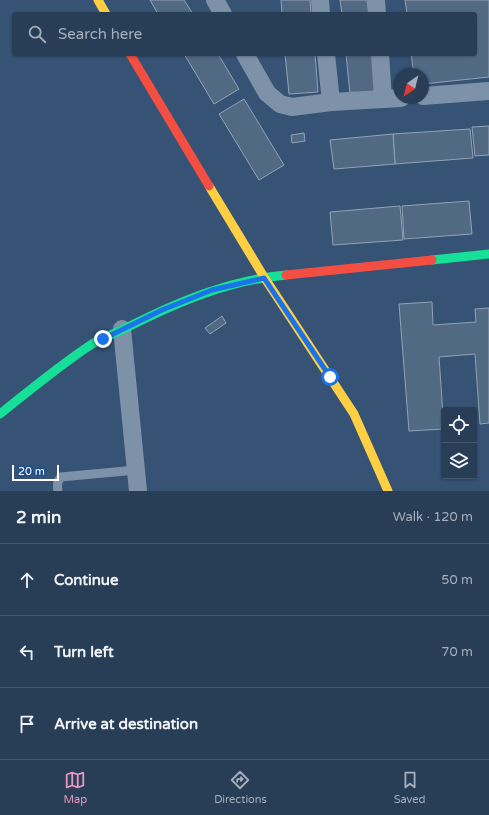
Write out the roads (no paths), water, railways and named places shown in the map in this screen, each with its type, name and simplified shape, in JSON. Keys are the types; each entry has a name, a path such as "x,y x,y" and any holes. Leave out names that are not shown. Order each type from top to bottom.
{"street":[{"path":"98,0 105,12"},
{"path":"215,0 222,12"},
{"path":"320,0 321,12"},
{"path":"376,0 377,12"},
{"path":"131,56 264,278 354,414 388,491"},
{"path":"246,56 267,93 280,104 292,107 331,102 392,99 381,56"},
{"path":"326,56 331,102"},
{"path":"429,96 489,91"},
{"path":"0,414 44,378 93,344 162,310 212,290 264,278 489,254"},
{"path":"122,329 138,491"}],"lane":[{"path":"58,491 57,484 61,477 136,470"}]}
